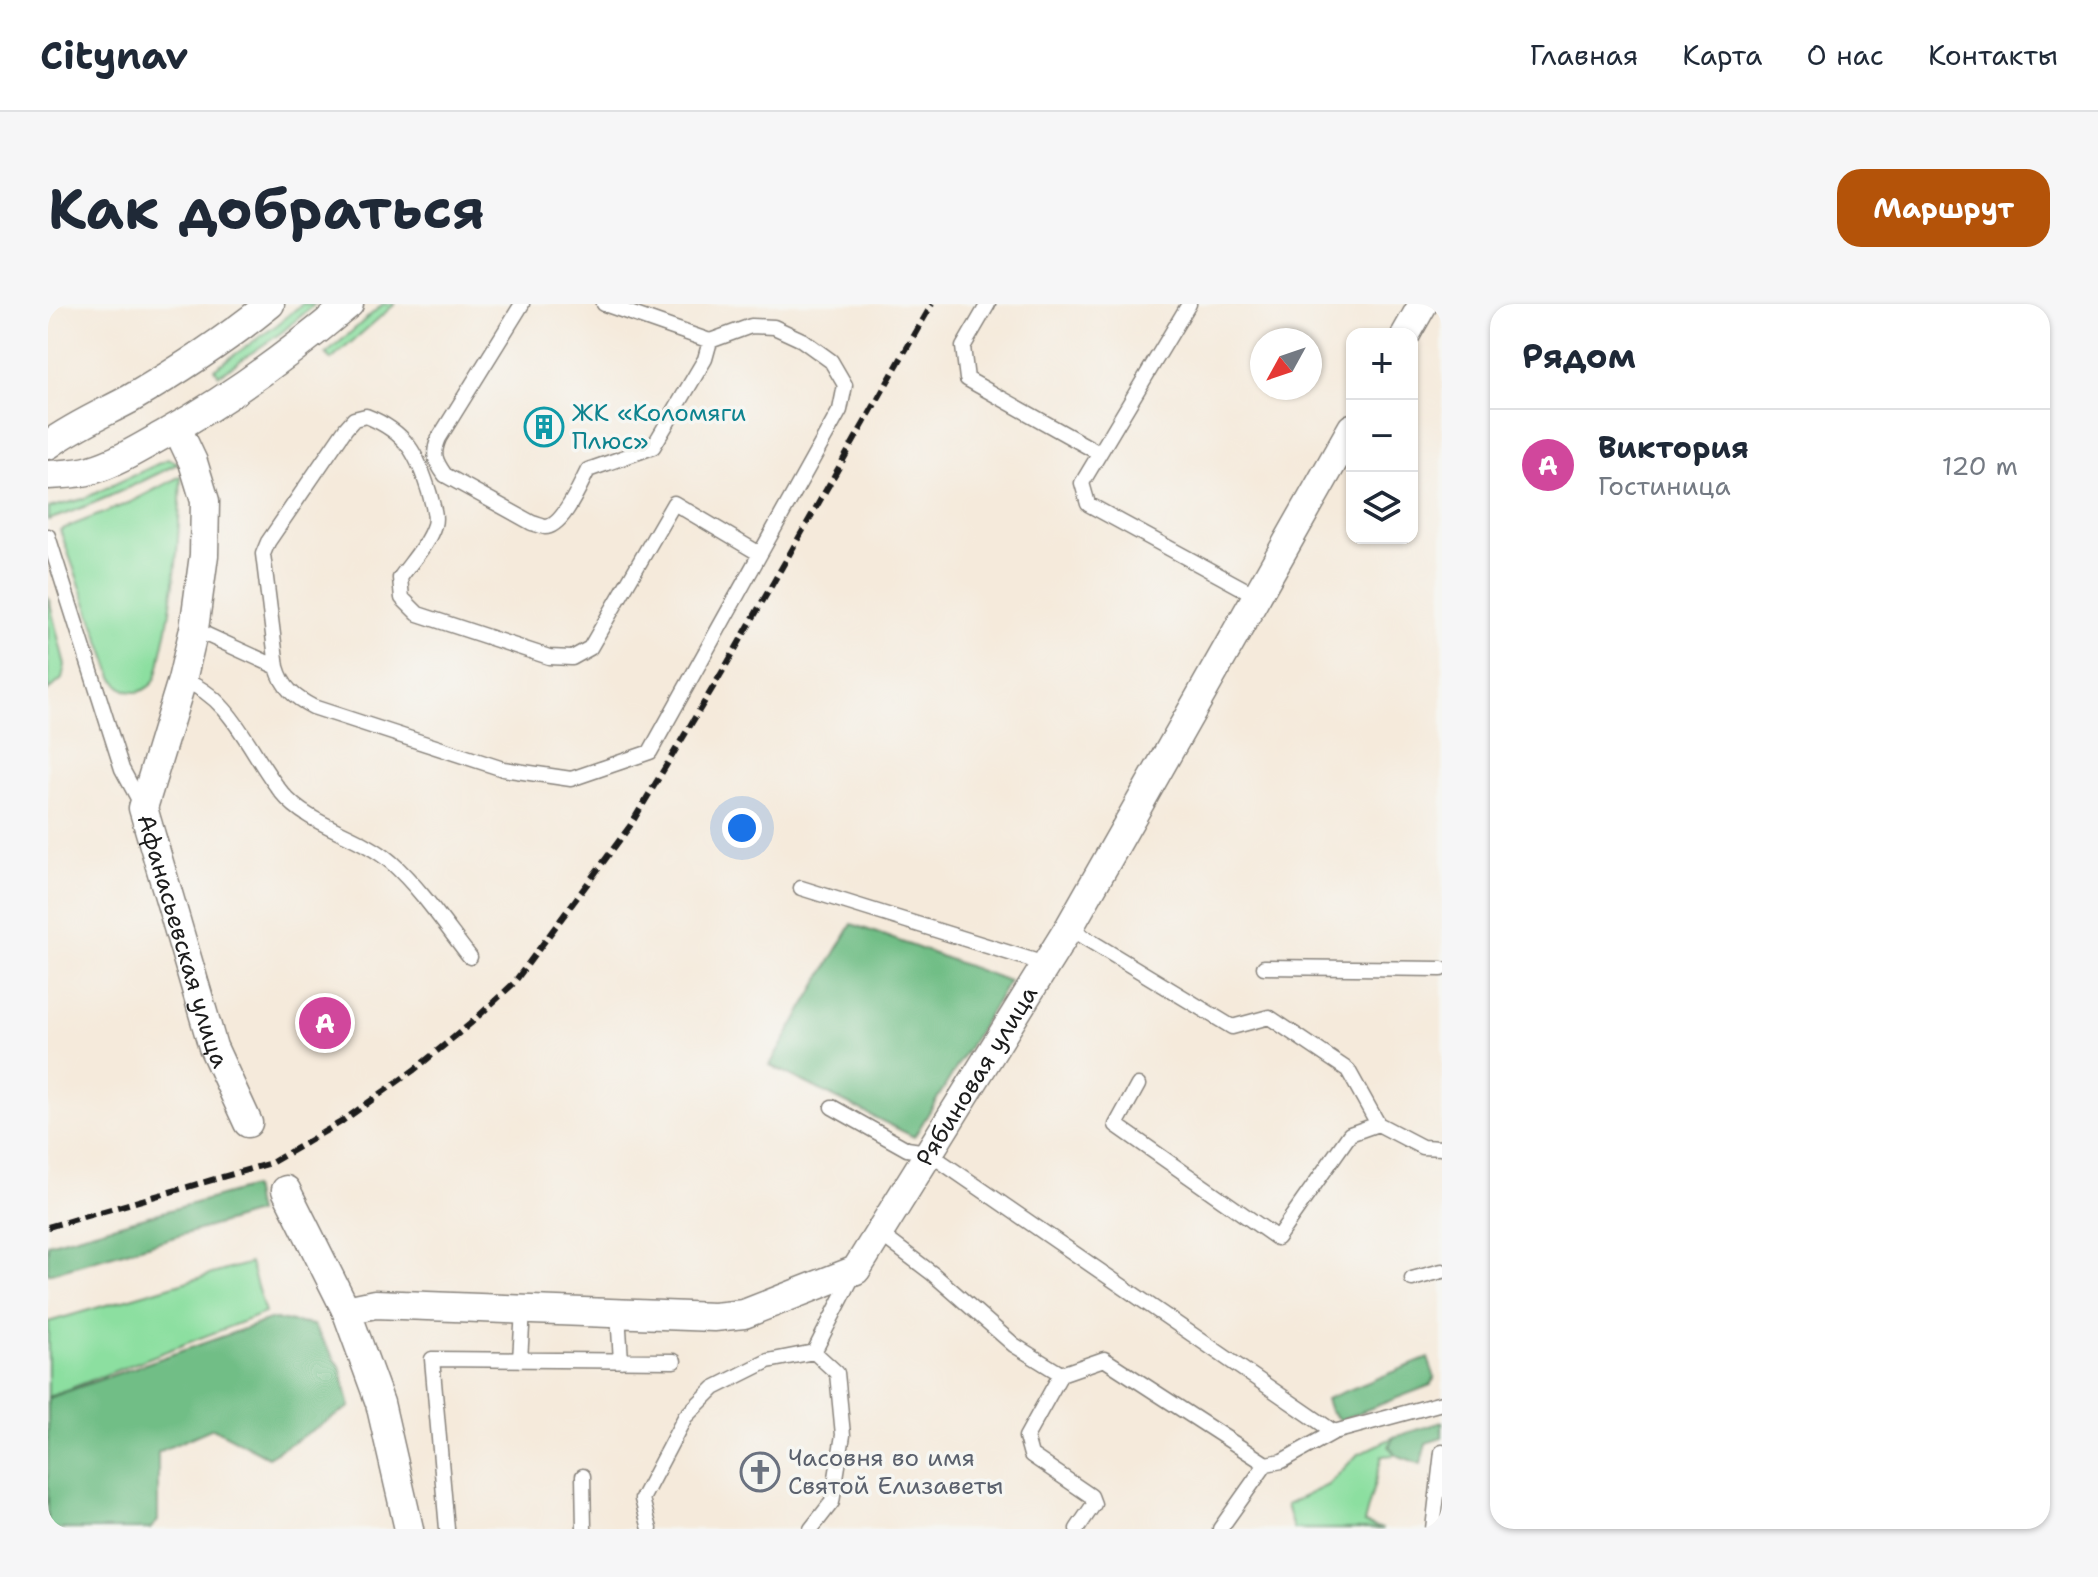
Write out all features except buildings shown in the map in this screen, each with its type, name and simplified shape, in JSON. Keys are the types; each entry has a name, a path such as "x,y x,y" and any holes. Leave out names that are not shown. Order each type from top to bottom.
{"street":[{"path":"48,475 89,471 177,428 226,399 296,349 349,304"},
{"path":"1409,328 1423,304"},
{"path":"48,445 198,356 259,307"},
{"path":"72,428 75,449 89,471"},
{"name":"Афанасьевская улица","path":"177,428 193,462 205,501 204,555 194,629 182,680 143,808 213,1047 248,1123"},
{"name":"Рябиновая улица","path":"856,1270 1070,926 1346,439"},
{"path":"286,1190 346,1310 380,1403 409,1529"},
{"path":"346,1310 375,1304 714,1317 744,1314 856,1270"}],"lane":[{"path":"522,304 434,449 428,464 435,523 400,578 402,598 418,614 549,657 572,658 590,648 674,503 760,554"},
{"path":"604,304 710,341 751,326 774,327 802,340 831,361 845,385 840,410 650,752 571,779 503,769 313,707 296,698 282,684 277,667 263,554 354,419 366,416 376,420 401,436 428,464 445,475 532,523 545,527 556,524 588,470 653,447 705,359 710,341"},
{"path":"988,304 963,347 967,379 1099,453"},
{"path":"1189,304 1082,483 1088,504 1257,596"},
{"path":"48,536 122,769 143,808"},
{"path":"194,629 277,667"},
{"path":"182,680 198,685 216,698 282,793 296,808 358,838 391,863 470,957"},
{"path":"801,888 1045,964"},
{"path":"1070,926 1232,1027 1269,1017 1348,1070 1378,1124 1422,1147 1442,1148"},
{"path":"1264,967 1442,969"},
{"path":"1138,1085 1116,1125 1277,1238 1350,1134 1378,1124"},
{"path":"832,1107 907,1149 927,1152 1334,1432"},
{"path":"879,1233 933,1274 1014,1345 1061,1374"},
{"path":"814,1352 856,1270"},
{"path":"1412,1279 1442,1271"},
{"path":"520,1360 523,1310"},
{"path":"618,1313 621,1361"},
{"path":"650,1529 642,1499 685,1417 714,1388 727,1381 768,1361 814,1352"},
{"path":"811,1529 832,1502 843,1435 837,1373 814,1352"},
{"path":"447,1529 432,1359 674,1361"},
{"path":"1077,1529 1094,1504 1091,1496 1031,1455 1026,1437 1061,1374 1104,1359 1266,1464 1282,1461 1334,1432 1442,1403"},
{"path":"1433,1529 1442,1452"},
{"path":"1220,1529 1266,1464"},
{"path":"583,1476 584,1529"}],"green space":[{"path":"302,304 315,304 282,332 219,375 214,369 277,325"},
{"path":"383,304 395,304 331,360 326,354"},
{"path":"168,459 179,463 115,494 48,520 48,508 83,499"},
{"path":"181,476 174,584 158,670 148,687 137,692 129,691 113,677 60,530 131,502"},
{"path":"48,596 65,665 62,679 48,691"},
{"path":"852,924 1009,981 914,1137 770,1065"},
{"path":"252,1187 257,1213 48,1274 48,1244"},
{"path":"250,1263 265,1313 48,1397 48,1322"},
{"path":"272,1319 313,1325 340,1367 350,1407 268,1457 213,1428 158,1452 158,1521 150,1529 48,1529 48,1398"},
{"path":"1428,1358 1435,1378 1431,1385 1340,1420 1330,1411 1326,1399"},
{"path":"1442,1422 1442,1438 1426,1443 1421,1464 1396,1455 1389,1446 1394,1437"},
{"path":"1394,1437 1389,1447 1396,1455 1382,1456 1364,1523 1383,1529 1293,1529 1286,1505 1328,1485 1357,1455"}],"railway":[{"path":"48,1227 271,1163 341,1122 414,1070 513,984 630,826 724,669 932,304"}],"place":[{"name":"ЖК «Коломяги Плюс»","path":"544,427"},
{"name":"Виктория","path":"325,1023"},
{"name":"Часовня во имя Святой Елизаветы","path":"760,1472"}]}
